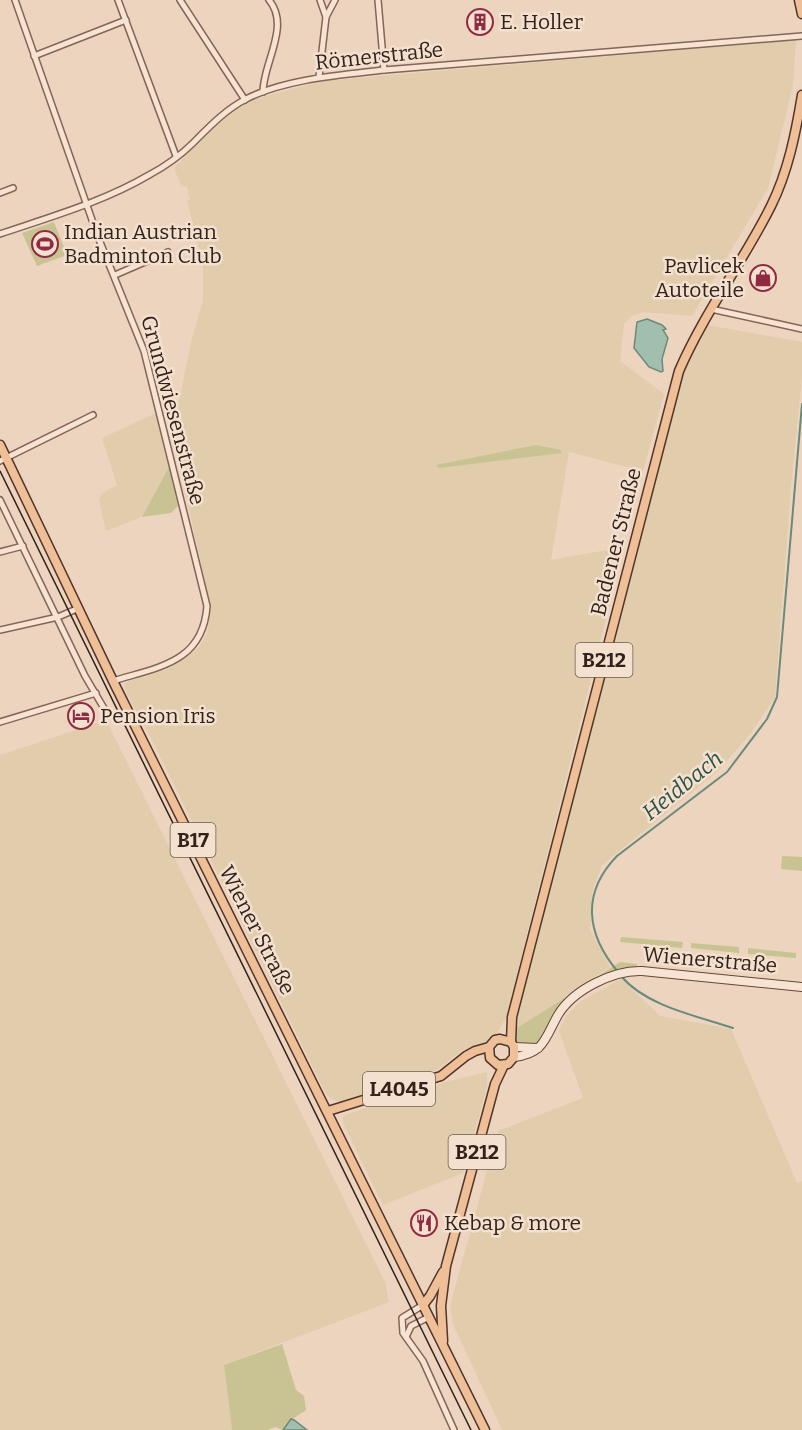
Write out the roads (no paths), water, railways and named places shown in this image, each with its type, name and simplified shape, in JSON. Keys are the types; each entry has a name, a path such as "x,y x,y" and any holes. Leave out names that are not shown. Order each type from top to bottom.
{"main road":[{"path":"800,0 802,14"},
{"name":"Badener Straße","path":"500,1039 512,1017 679,371 691,343 771,205 787,161 802,95"},
{"name":"Wiener Straße","path":"0,446 3,459 79,608 484,1430"},
{"name":"Badener Straße","path":"512,1017 513,1045"},
{"path":"500,1039 513,1045"},
{"name":"B212","path":"495,1084 489,1047 491,1043 500,1039"},
{"name":"B212","path":"443,1346 441,1306 446,1266 495,1084 504,1065 514,1058 513,1045"},
{"name":"L4045","path":"328,1111 441,1076 466,1056 489,1047"},
{"path":"466,1056 491,1060 504,1065"},
{"name":"B212","path":"423,1305 446,1266"}],"street":[{"name":"Grundwiesenstraße","path":"16,0 87,204 144,351 207,606 204,624 192,648 155,669 113,681"},
{"path":"118,0 176,156"},
{"path":"180,0 245,100"},
{"path":"263,92 263,80 278,35 274,6 269,0"},
{"path":"320,0 326,17"},
{"path":"319,77 326,17 335,0"},
{"path":"378,0 384,70"},
{"path":"34,56 126,20"},
{"name":"Römerstraße","path":"0,234 87,204 149,175 192,144 209,126 245,100 263,92 319,77 802,36"},
{"path":"0,193 13,188"},
{"path":"115,275 168,252"},
{"path":"711,309 800,328"},
{"path":"3,459 93,415"},
{"path":"0,500 85,676 105,710"},
{"path":"0,552 23,546"},
{"path":"0,630 58,617 79,608"},
{"path":"0,722 96,693"},
{"name":"Wienerstraße","path":"539,1047 546,1041 558,1015 566,1005 591,986 626,971 802,987"},
{"path":"513,1045 539,1047"},
{"path":"514,1058 532,1053 539,1047"},
{"path":"423,1305 402,1318 401,1327 423,1361 454,1430"},
{"path":"406,1337 411,1326 429,1317"}],"waterway":[{"name":"Heidbach","path":"618,972 599,943 592,914 597,884 605,870 617,856 727,772 767,719 777,697 802,404"},
{"name":"Heidbach","path":"621,976 644,995 673,1009 733,1028"}],"tram line":[{"path":"0,471 471,1430"}],"place":[{"name":"E. Holler","path":"480,22"},
{"name":"Indian Austrian Badminton Club","path":"45,244"},
{"name":"Pavlicek Autoteile","path":"763,278"},
{"name":"Pension Iris","path":"81,716"},
{"name":"Kebap & more","path":"424,1223"}]}
